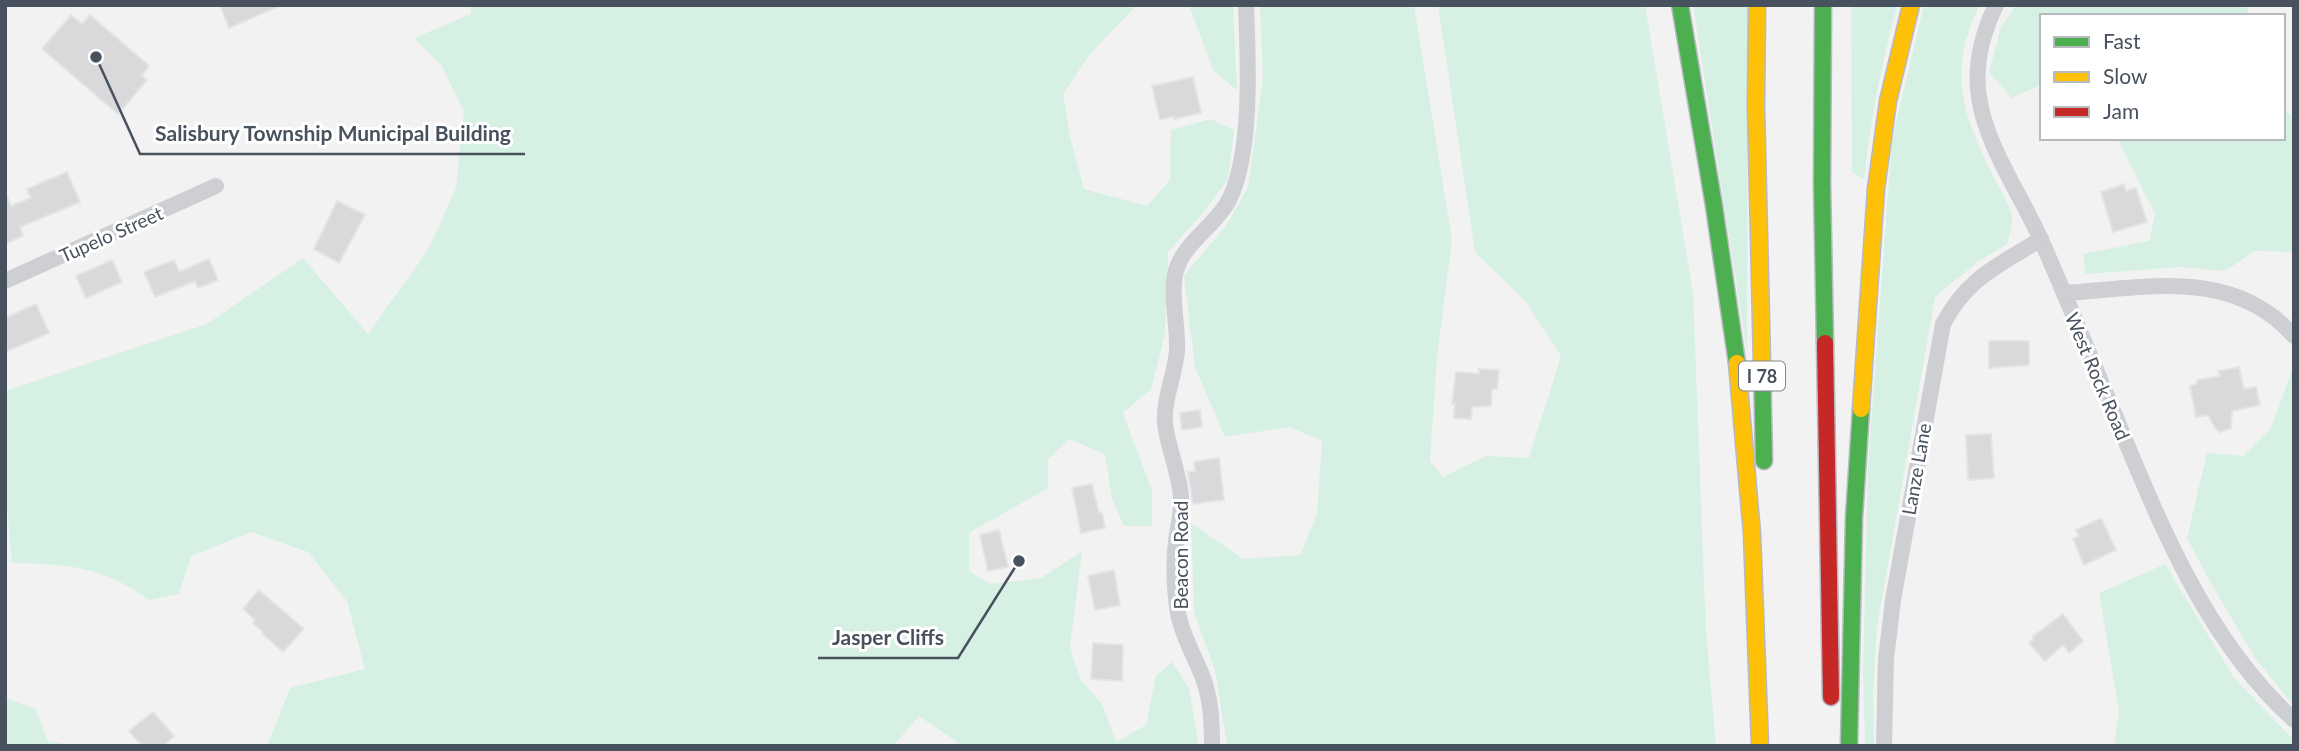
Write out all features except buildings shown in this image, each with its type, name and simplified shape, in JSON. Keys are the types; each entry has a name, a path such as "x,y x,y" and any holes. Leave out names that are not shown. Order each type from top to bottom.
{"highway":[{"path":"1680,5 1724,268 1741,406 1756,597 1760,746"},
{"name":"I 78","path":"1757,5 1756,107 1770,746"},
{"path":"1823,5 1822,184 1832,718"},
{"path":"1849,746 1854,518 1876,189 1888,101 1911,5"}],"street":[{"name":"Beacon Road","path":"1212,746 1209,697 1202,674 1184,637 1178,612 1176,556 1181,496 1165,423 1165,407 1174,374 1177,348 1174,284 1176,268 1183,254 1217,218 1237,182 1248,76 1246,5"},
{"name":"West Rock Road","path":"1996,5 1980,48 1977,73 1979,97 1992,140 2041,239 2149,497 2197,592 2234,653 2253,678 2294,720"},
{"name":"Tupelo Street","path":"5,281 216,186"},
{"name":"Lanze Lane","path":"1884,746 1886,659 1893,600 1943,324 1953,306 1979,277 2041,239"},
{"path":"2064,293 2193,286 2222,291 2246,299 2268,311 2294,337"}],"green space":[{"path":"470,5 1137,5 1090,54 1063,94 1070,137 1084,189 1147,206 1170,180 1171,130 1211,119 1234,130 1228,179 1202,214 1168,252 1165,334 1151,389 1123,413 1152,491 1152,526 1124,526 1112,499 1105,454 1069,439 1048,459 1048,488 969,533 969,571 990,584 1041,578 1082,551 1070,647 1080,679 1102,704 1116,742 1146,725 1156,676 1172,662 1189,688 1199,746 963,746 919,716 893,746 267,746 290,688 365,669 347,601 308,552 251,532 191,556 179,594 149,600 116,580 84,569 50,564 12,563 5,486 5,391 207,324 303,258 368,334 428,250 456,188 464,112 442,66 414,38 471,14"},
{"path":"1189,5 1233,5 1237,90 1213,70"},
{"path":"1260,5 1414,5 1452,240 1437,357 1430,461 1443,477 1486,456 1529,458 1561,356 1525,301 1475,252 1438,5 1645,5 1693,293 1706,633 1716,746 1227,746 1215,670 1194,612 1191,523 1243,559 1300,555 1317,515 1322,441 1289,427 1225,437 1195,367 1184,276 1228,223 1248,187 1263,78"},
{"path":"1693,5 1748,5 1747,352"},
{"path":"1851,5 1897,5 1877,92 1864,179 1852,172"},
{"path":"1924,5 1980,5 1964,50 1962,91 1973,131 2009,208 2012,221 2007,244 1977,262 1935,297 1877,627 1873,691 1874,746 1865,746 1863,674 1868,465 1892,140"},
{"path":"2016,5 2246,5 2248,14 2040,14 2040,85 2012,98 1989,72 2001,27"},
{"path":"2285,110 2294,118 2294,252 2255,251 2225,271 2180,267 2086,274 2083,254 2149,241 2155,214 2118,140 2285,140"},
{"path":"2293,368 2294,706 2256,659 2187,538 2207,453 2243,456 2271,428"},
{"path":"2165,564 2234,678 2294,740 2294,746 2114,746 2119,711 2099,593"},
{"path":"5,698 36,709 47,741 76,746 5,746"}],"traffic: fast":[{"path":"1680,5 1737,363"},
{"path":"1823,5 1825,343"},
{"path":"1762,364 1764,461"},
{"path":"1849,746 1854,518 1861,409"}],"traffic: slow":[{"path":"1757,5 1756,107 1762,364"},
{"path":"1861,409 1876,189 1888,101 1911,5"},
{"path":"1737,363 1752,534 1760,746"}],"traffic: jam":[{"path":"1825,343 1831,697"}],"place":[{"name":"Salisbury Township Municipal Building","path":"96,57"},
{"name":"Jasper Cliffs","path":"1019,561"}]}
